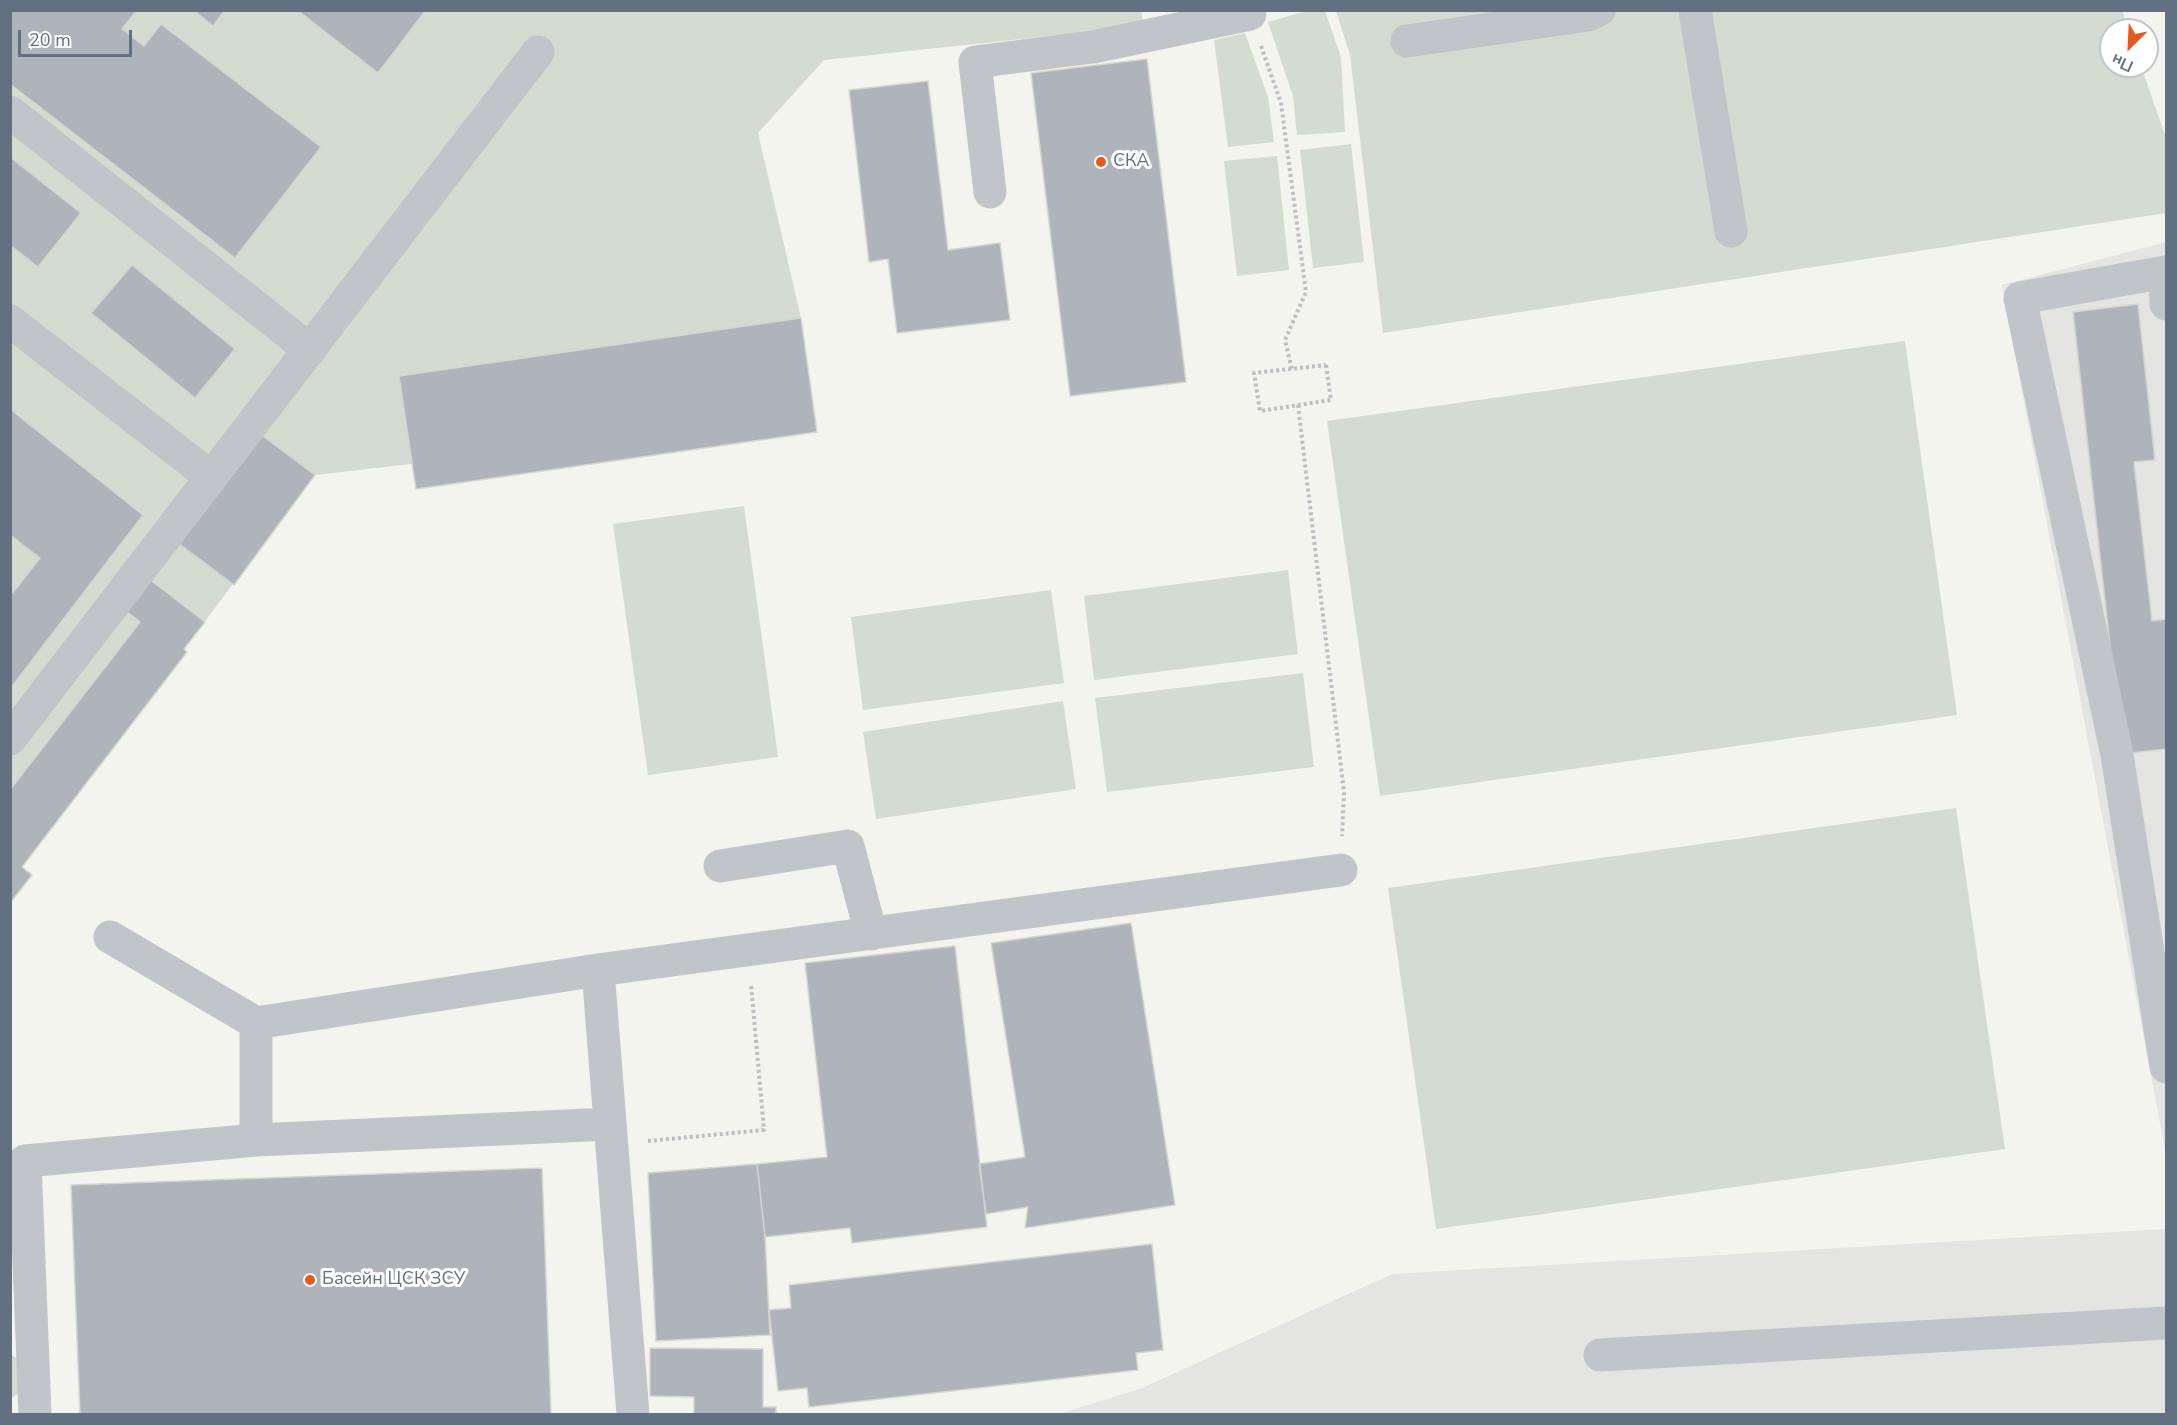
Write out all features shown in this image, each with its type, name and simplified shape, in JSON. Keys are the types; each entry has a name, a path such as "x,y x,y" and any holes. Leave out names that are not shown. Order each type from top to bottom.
{"lane":[{"path":"1407,41 1588,15 1599,10"},
{"path":"1695,10 1731,231"},
{"path":"990,192 975,62 1093,47 1250,12"},
{"path":"10,739 538,52"},
{"path":"10,112 310,350"},
{"path":"2166,304 2165,272 2020,298 2117,755 2166,1067"},
{"path":"10,321 211,477"},
{"path":"720,866 848,846 872,934"},
{"path":"110,938 256,1023 598,970 1341,870"},
{"path":"598,970 633,1414"},
{"path":"256,1023 256,1140"},
{"path":"35,1414 17,1167 256,1140 611,1135"},
{"path":"1599,1355 2166,1323"}],"path":[{"path":"1250,12 1281,103 1306,292 1285,340 1292,370"},
{"path":"1326,365 1331,400 1260,411 1254,374 1292,370 1326,365"},
{"path":"1298,405 1344,792 1341,870"},
{"path":"611,1135 764,1130 747,950"}],"shaded area":[{"path":"1310,10 1325,11 1341,57 1345,132 1297,135 1293,96 1268,22"},
{"path":"11,11 1141,11 1144,26 824,60 758,133 801,318 817,432 416,489 411,464 315,475 184,649 187,652 22,867 32,875 11,903"},
{"path":"1336,11 2122,11 2125,18 2099,18 2099,78 2145,78 2166,138 2166,213 1383,333 1350,55"},
{"path":"1245,33 1268,97 1274,142 1228,147 1214,40"},
{"path":"1351,144 1364,262 1313,268 1300,150"},
{"path":"1277,156 1289,270 1237,276 1224,161"},
{"path":"2166,242 2166,1155 2002,285"},
{"path":"1905,341 1957,715 1380,796 1327,421"},
{"path":"744,506 778,757 648,775 613,524"},
{"path":"1288,570 1298,654 1094,680 1084,596"},
{"path":"1051,590 1064,683 863,710 851,617"},
{"path":"1303,673 1314,767 1107,792 1095,698"},
{"path":"1063,701 1076,789 876,819 863,732"},
{"path":"1956,808 2005,1149 1436,1229 1388,888"},
{"path":"2166,1229 2166,1414 1059,1414 1142,1388 1392,1274"},
{"path":"10,1354 18,1359 18,1394 11,1398"}],"building":[{"path":"10,10 137,10 122,29 144,46 161,24 321,147 235,258 10,84"},
{"path":"193,10 225,10 213,26"},
{"path":"297,10 426,10 378,73"},
{"name":"СКА","path":"1147,59 1186,382 1070,396 1031,73"},
{"path":"928,81 948,250 1000,243 1010,320 897,333 888,259 869,262 849,90"},
{"path":"10,157 81,213 38,267 10,245"},
{"path":"132,265 235,349 195,398 91,313"},
{"path":"2138,304 2155,460 2134,462 2152,621 2166,619 2166,749 2122,754 2073,312"},
{"path":"801,318 817,432 416,489 399,376"},
{"path":"10,409 143,515 10,689 10,596 40,558 10,535"},
{"path":"259,433 315,475 234,585 178,543"},
{"path":"148,578 205,622 184,649 187,652 22,867 32,875 10,903 10,790 140,622 123,609"},
{"path":"1131,923 1175,1205 1025,1228 1028,1207 986,1214 979,1164 1025,1157 991,943"},
{"path":"955,946 987,1227 852,1243 850,1228 765,1237 757,1164 827,1157 805,963"},
{"path":"757,1164 765,1237 770,1335 656,1341 648,1173"},
{"name":"Басейн ЦСК ЗСУ","path":"542,1168 551,1414 80,1414 71,1185"},
{"path":"1152,1244 1163,1350 1136,1353 1138,1370 809,1407 807,1388 778,1391 769,1310 791,1308 789,1285"},
{"path":"650,1348 763,1349 763,1407 776,1407 776,1414 694,1414 694,1397 650,1396"}],"place":[{"name":"СКА","path":"1101,162"},
{"name":"Басейн ЦСК ЗСУ","path":"310,1280"}]}
